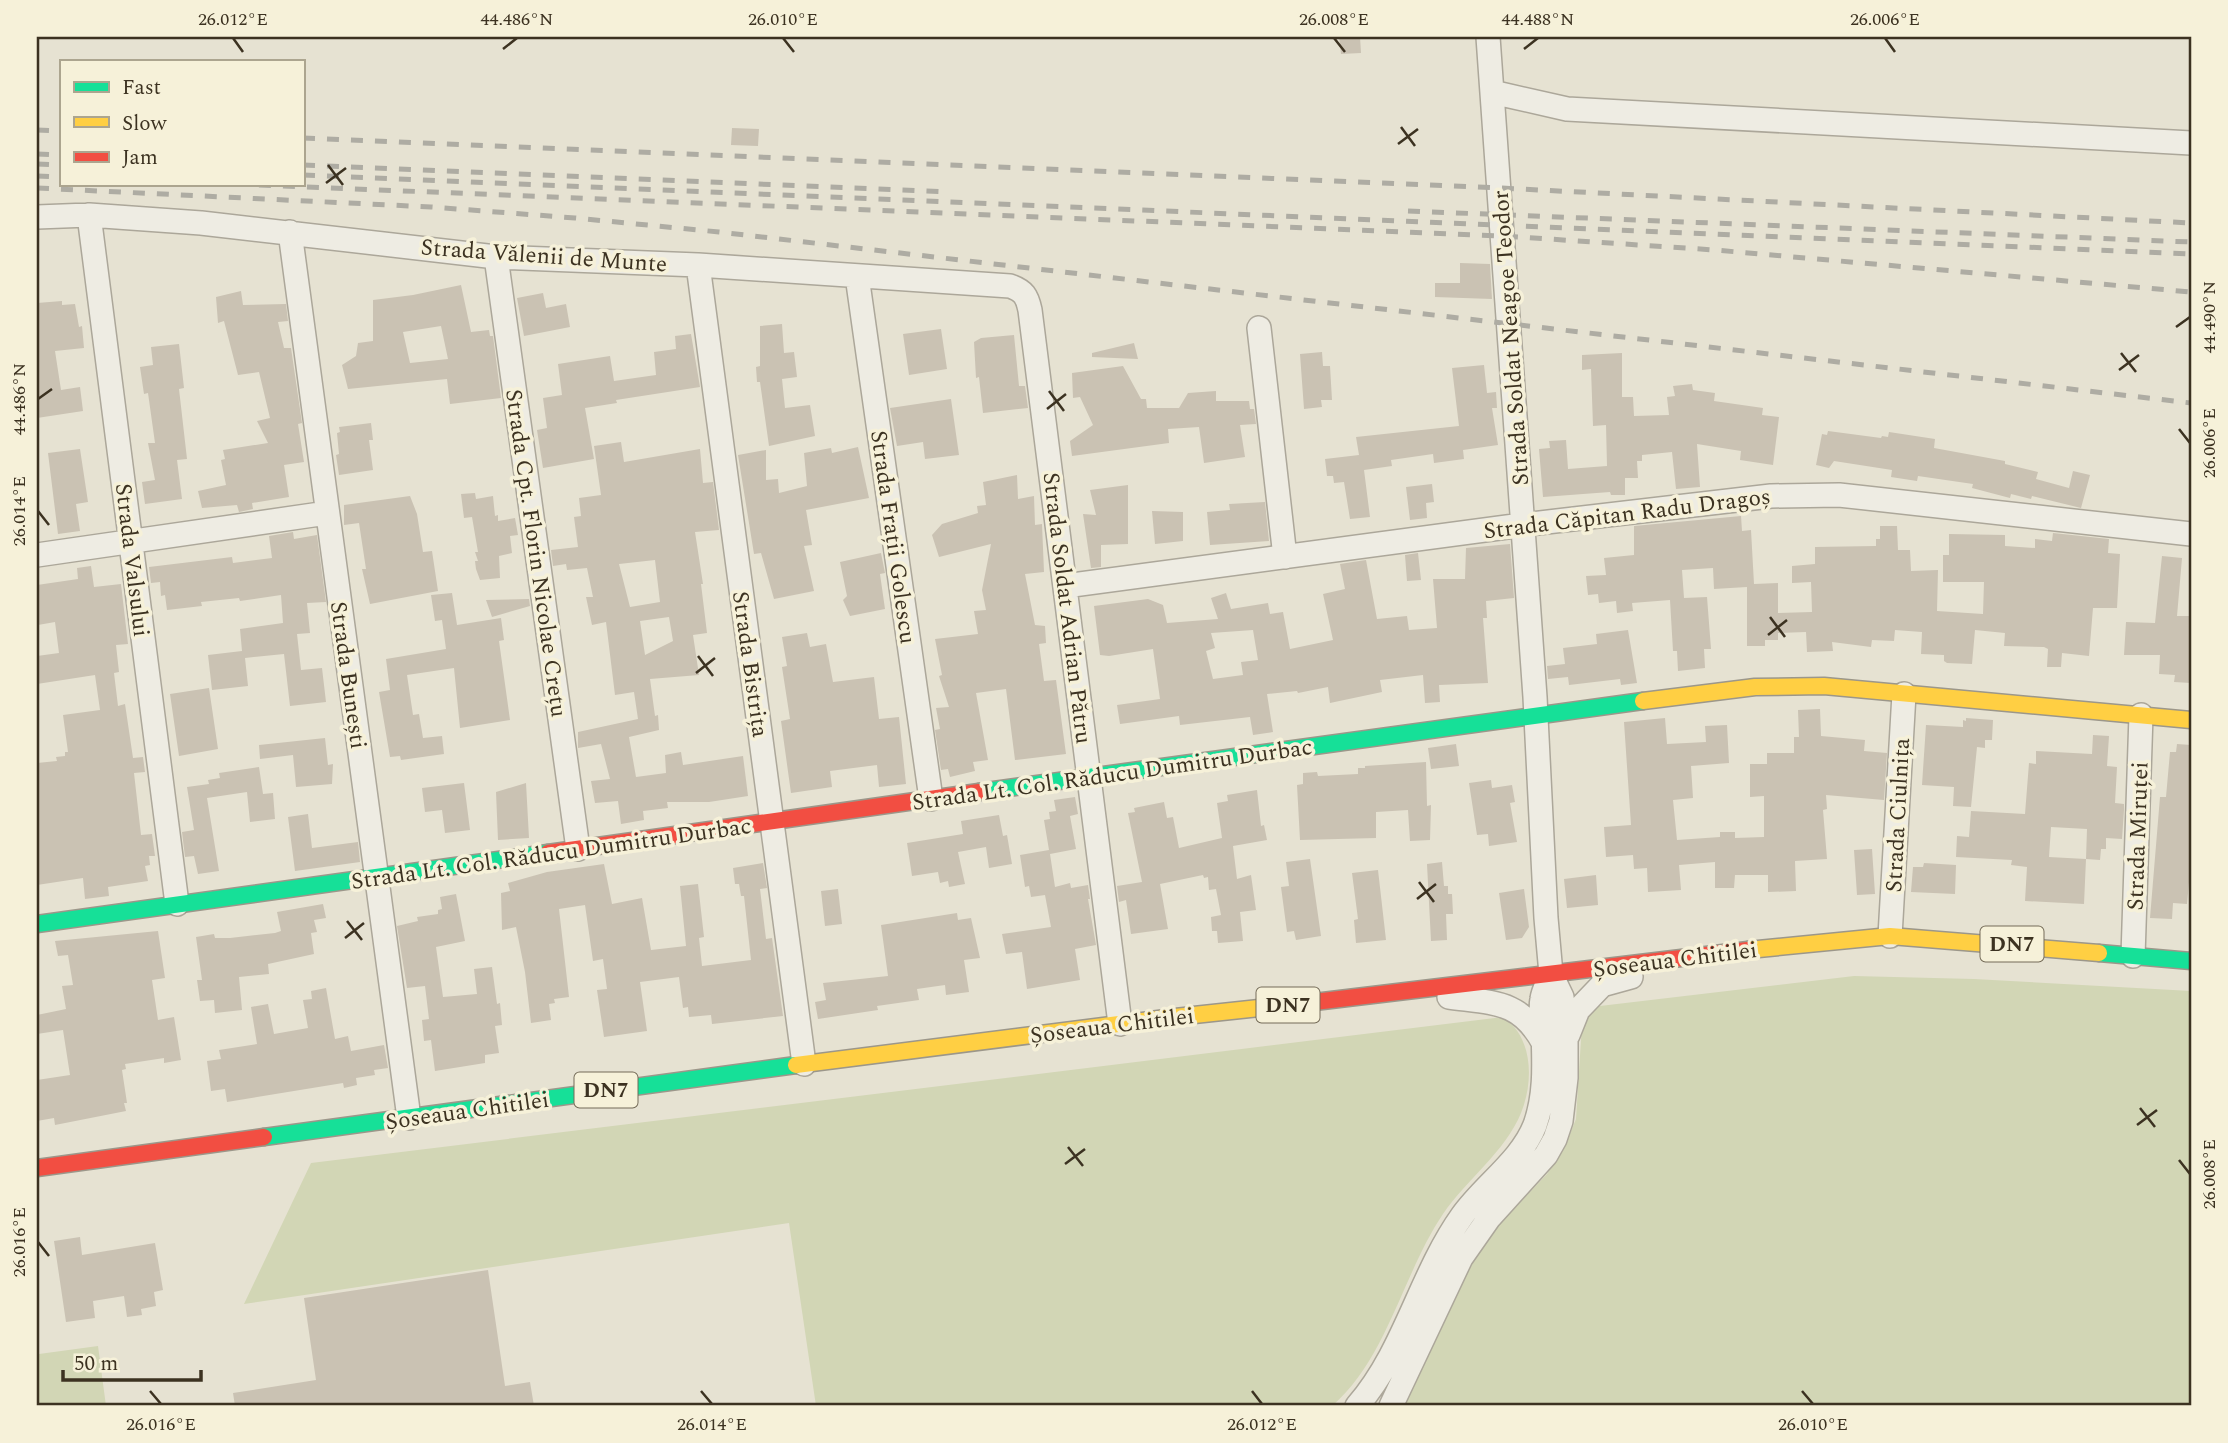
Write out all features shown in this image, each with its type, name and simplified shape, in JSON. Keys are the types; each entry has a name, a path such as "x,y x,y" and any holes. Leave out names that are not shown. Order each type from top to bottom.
{"street":[{"name":"Strada Soldat Neagoe Teodor","path":"1488,37 1536,714 1551,974 1541,1000 1555,1043"},
{"path":"1492,92 1567,109 2191,143"},
{"name":"Strada Vălenii de Munte","path":"37,217 89,215 290,232 496,257 698,265 1010,286"},
{"name":"Strada Valsului","path":"89,215 177,904"},
{"name":"Strada Bunești","path":"290,232 409,1118"},
{"name":"Strada Cpt. Florin Nicolae Crețu","path":"496,257 578,849"},
{"name":"Strada Bistrița","path":"698,265 804,1063"},
{"name":"Strada Frații Golescu","path":"858,276 931,799"},
{"name":"Strada Soldat Adrian Pătru","path":"1010,286 1022,290 1028,299 1121,1024"},
{"path":"1259,328 1285,557"},
{"name":"Strada Căpitan Radu Dragoș","path":"1065,586 1522,525 1771,496 1879,498 2191,534"},
{"path":"37,555 327,513"},
{"name":"Strada Lt. Col. Răducu Dumitru Durbac","path":"37,924 1536,714 1755,687 1824,687 2191,720"},
{"name":"Strada Ciulnița","path":"1890,936 1904,694"},
{"name":"Strada Miruței","path":"2133,956 2141,715"},
{"name":"Șoseaua Chitilei","path":"37,1168 804,1063 1707,955 1890,936 2191,961"},
{"path":"1357,1406 1383,1368 1457,1224 1521,1149 1534,1127 1542,1103 1545,1074 1555,1043 1578,1010 1602,985 1707,955"},
{"path":"1391,1406 1461,1258 1489,1217 1546,1155 1555,1139 1561,1121 1563,1100 1555,1043 1506,1005 1410,992"}],"green space":[{"path":"1854,976 1974,979 2191,991 2191,1406 1404,1406 1472,1260 1495,1229 1547,1174 1565,1146 1576,1119 1583,1008"},
{"path":"1503,1017 1520,1036 1528,1060 1528,1087 1521,1113 1496,1153 1443,1214 1429,1237 1381,1340 1351,1387 1332,1406 816,1406 789,1223 244,1304 311,1163"},
{"path":"98,1346 106,1406 37,1406 37,1352 39,1354"}],"building":[{"path":"1339,37 1360,37 1361,53 1341,54"},
{"path":"732,128 759,129 758,146 731,145"},
{"path":"1460,263 1490,264 1492,299 1435,297 1435,283 1460,283"},
{"path":"461,285 471,332 489,330 490,336 493,336 501,398 450,404 447,379 348,389 342,365 356,356 358,343 373,341 373,300","holes":["441,326 448,359 410,363 403,332"]},
{"path":"241,291 243,305 286,304 288,321 278,322 284,348 291,348 302,423 298,424 304,462 284,465 289,497 252,503 253,509 239,512 237,505 202,508 198,491 226,485 221,460 225,459 223,450 268,443 257,421 270,418 259,372 238,375 224,321 218,323 216,297"},
{"path":"543,293 546,308 566,304 570,327 524,336 517,298"},
{"path":"62,301 62,305 75,304 79,327 82,326 84,348 55,351 61,390 80,387 83,411 37,418 37,303"},
{"path":"782,324 784,353 794,352 797,377 782,379 785,408 810,405 815,436 769,446 760,382 757,382 756,367 760,366 760,326"},
{"path":"941,329 947,369 909,375 903,334"},
{"path":"691,334 700,387 616,400 617,403 585,408 594,459 543,468 537,430 547,428 543,398 562,395 558,364 610,356 614,381 656,375 654,352 676,349 675,336"},
{"path":"1014,335 1019,386 1025,386 1028,408 983,413 979,377 976,378 974,342 981,338"},
{"path":"1134,343 1138,359 1092,357 1092,353"},
{"path":"179,344 184,388 179,389 187,459 177,460 182,499 145,504 142,482 155,480 148,443 155,443 148,393 144,394 140,367 153,365 151,347"},
{"path":"1322,352 1323,366 1330,366 1332,400 1321,400 1322,407 1304,409 1300,354"},
{"path":"1622,353 1622,397 1633,397 1634,416 1669,415 1667,397 1675,396 1673,386 1692,384 1693,390 1715,393 1714,401 1763,408 1762,415 1779,417 1773,465 1740,460 1741,451 1697,444 1700,487 1676,489 1672,452 1642,455 1642,461 1637,461 1638,478 1625,478 1625,495 1611,495 1610,492 1543,497 1539,449 1550,448 1549,441 1566,440 1568,469 1607,466 1606,425 1593,426 1591,369 1582,370 1582,355"},
{"path":"1484,365 1487,393 1496,392 1497,408 1492,408 1498,445 1463,450 1464,459 1434,463 1433,454 1391,460 1392,466 1364,470 1370,517 1350,519 1344,482 1334,483 1333,476 1327,476 1325,459 1359,455 1356,437 1459,426 1452,368"},
{"path":"1123,366 1141,399 1146,399 1147,408 1179,408 1188,393 1216,391 1216,401 1249,401 1250,409 1254,409 1256,424 1240,425 1245,457 1204,463 1199,427 1168,429 1169,443 1072,456 1070,441 1093,425 1080,397 1073,398 1072,373"},
{"path":"951,399 959,455 925,459 923,442 897,446 890,408"},
{"path":"371,423 373,440 369,440 373,470 339,475 336,455 339,454 339,427"},
{"path":"1828,431 1881,438 1888,437 1889,432 1935,439 1934,448 2005,461 2005,464 2038,472 2036,479 2069,488 2073,471 2090,475 2081,508 2032,496 2031,499 2011,494 2010,498 1972,488 1973,484 1918,476 1917,481 1891,477 1892,470 1834,461 1829,468 1816,465 1822,434 1827,435"},
{"path":"621,442 624,462 700,449 703,483 713,482 719,530 695,532 707,633 693,635 699,675 650,679 659,730 629,737 636,777 666,773 665,755 681,752 683,765 743,756 748,796 709,802 667,802 668,808 643,811 644,820 621,824 618,801 595,803 591,781 610,779 601,744 578,748 578,732 638,719 634,692 615,695 606,622 592,625 586,597 593,597 587,568 567,570 566,564 553,566 551,550 578,547 574,517 581,516 579,498 601,495 594,446","holes":["655,560 660,602 630,607 619,564","669,617 673,641 645,655 640,621"]},
{"path":"858,447 869,498 806,510 812,545 804,546 814,591 774,599 761,553 754,554 738,455 766,450 766,480 778,479 779,493 807,486 804,453 831,448 832,453"},
{"path":"80,449 88,502 76,504 80,531 58,534 48,453"},
{"path":"1017,475 1018,499 1034,496 1035,525 1042,524 1044,572 1025,574 1035,625 1045,626 1046,643 1039,644 1044,681 1056,680 1066,754 1015,760 1006,689 976,693 988,760 973,762 975,771 950,777 948,769 941,770 935,730 940,729 936,708 949,707 939,676 942,675 935,639 978,634 974,611 986,610 982,590 991,544 939,557 932,535 942,524 978,513 977,506 986,505 983,482"},
{"path":"1432,484 1434,502 1426,503 1427,518 1410,520 1406,487"},
{"path":"1128,485 1128,544 1101,545 1101,567 1091,568 1083,514 1096,515 1090,490"},
{"path":"475,493 476,499 493,496 498,521 515,518 518,535 510,536 512,553 499,556 500,578 480,580 476,569 475,561 478,561 475,552 478,552 472,517 464,518 461,494"},
{"path":"410,496 417,514 423,552 432,551 438,591 370,604 362,569 366,569 359,523 344,525 344,505"},
{"path":"1265,502 1269,541 1210,545 1207,512 1230,510 1229,504"},
{"path":"1152,511 1183,512 1183,541 1155,544"},
{"path":"1741,516 1742,531 1751,530 1754,584 1778,583 1778,613 1812,612 1811,582 1792,583 1792,566 1815,564 1815,547 1876,546 1876,539 1880,539 1880,526 1897,526 1898,550 1910,550 1911,571 1938,570 1937,611 1983,614 1984,582 1943,582 1943,555 1949,555 1949,534 2005,535 2005,546 2035,548 2035,539 2052,541 2053,533 2109,539 2108,553 2120,554 2117,608 2093,608 2089,656 2062,653 2061,667 2047,667 2048,649 2044,647 2004,646 2005,633 1975,630 1972,664 1947,663 1944,661 1944,655 1921,654 1922,632 1895,630 1894,641 1872,640 1871,647 1832,642 1833,651 1807,652 1806,632 1778,633 1778,640 1765,640 1765,646 1747,646 1747,587 1714,589 1713,568 1682,570 1684,598 1707,597 1711,649 1704,649 1705,668 1678,671 1677,651 1673,651 1670,600 1632,603 1633,611 1617,613 1616,601 1599,603 1598,594 1588,595 1586,576 1606,575 1604,558 1634,555 1634,526"},
{"path":"293,532 294,539 317,535 326,602 307,603 310,633 297,634 301,670 322,668 326,702 290,706 284,654 245,658 248,686 212,690 208,655 242,651 240,629 283,623 281,595 240,601 239,598 201,602 202,606 167,610 165,595 161,596 160,582 151,583 149,567 232,557 233,563 272,558 269,536"},
{"path":"1510,544 1514,598 1486,601 1487,618 1483,618 1488,683 1439,685 1440,702 1425,703 1423,675 1380,680 1382,692 1330,703 1328,687 1298,693 1267,694 1273,732 1253,735 1250,717 1180,725 1179,716 1120,724 1117,705 1160,699 1153,649 1100,655 1094,606 1148,599 1163,605 1167,623 1218,619 1211,598 1226,593 1231,609 1268,603 1270,614 1283,612 1290,649 1333,640 1323,594 1345,589 1340,564 1366,560 1377,619 1407,616 1409,630 1437,628 1433,579 1465,579 1466,548","holes":["1253,630 1258,660 1241,662 1243,675 1213,679 1206,651 1215,648 1211,633"]},
{"path":"881,553 885,573 880,574 885,609 850,616 843,600 847,596 840,562"},
{"path":"1418,553 1421,580 1407,581 1405,555"},
{"path":"2162,556 2182,558 2177,616 2191,616 2191,683 2174,682 2175,675 2159,674 2160,655 2124,655 2126,622 2155,623"},
{"path":"91,566 94,587 121,584 128,644 116,645 119,672 114,673 118,706 125,704 133,758 143,757 145,772 134,773 141,835 152,834 155,856 149,856 150,865 145,866 148,881 108,887 109,896 85,899 83,878 37,885 37,763 57,761 56,757 65,756 65,752 68,752 63,715 100,710 95,675 37,684 37,656 59,653 55,622 38,625 37,585 78,579 77,568"},
{"path":"452,593 457,625 501,618 504,640 499,641 510,720 460,728 454,668 407,675 413,715 419,714 423,738 442,736 444,754 401,760 400,756 390,757 379,692 390,690 386,659 446,649 442,620 435,621 431,595"},
{"path":"529,599 530,606 492,617 486,600"},
{"path":"1628,630 1637,683 1621,685 1620,679 1569,685 1568,677 1548,679 1547,666 1565,664 1563,648 1597,644 1596,634"},
{"path":"807,633 810,647 826,644 833,682 874,677 879,719 899,717 906,784 879,787 877,765 830,771 832,787 791,793 781,721 790,719 782,667 787,666 782,637"},
{"path":"209,688 218,749 179,756 170,694"},
{"path":"1820,709 1821,736 1865,740 1864,751 1887,753 1884,800 1826,795 1827,809 1823,810 1827,859 1795,861 1796,891 1768,892 1768,875 1735,875 1734,888 1715,888 1715,862 1679,865 1681,890 1648,892 1647,868 1634,869 1633,855 1606,857 1604,827 1631,825 1624,722 1665,718 1667,744 1706,742 1705,726 1727,725 1729,763 1691,766 1693,798 1673,800 1677,840 1720,837 1720,832 1735,832 1735,838 1764,837 1764,796 1750,797 1750,764 1767,764 1767,753 1794,753 1794,737 1799,737 1798,710"},
{"path":"1966,718 1993,720 1992,740 1985,740 1985,748 1977,747 1971,807 1953,806 1954,787 1922,785 1926,725 1963,727 1963,720 1966,721"},
{"path":"2093,735 2109,736 2107,766 2117,767 2115,803 2124,804 2124,810 2122,839 2106,838 2106,849 2101,849 2100,860 2086,859 2084,904 2025,901 2027,867 2011,865 2012,860 1956,857 1957,836 1969,837 1971,811 2025,814 2029,763 2036,764 2036,751 2092,754","holes":["2051,827 2087,829 2086,859 2049,857"]},
{"path":"325,738 328,765 333,764 332,784 296,787 293,755 260,759 259,745"},
{"path":"1456,744 1459,766 1431,769 1428,748"},
{"path":"2177,744 2191,745 2191,860 2187,904 2173,903 2172,919 2150,918 2160,797 2166,797 2170,752 2176,752"},
{"path":"1426,762 1427,806 1431,805 1430,840 1410,841 1408,810 1376,812 1376,838 1300,840 1297,785 1303,784 1303,773 1317,772 1318,776 1358,774 1358,768 1365,766"},
{"path":"259,767 263,794 273,793 275,819 250,822 247,792 207,798 219,871 198,874 194,856 185,857 182,832 194,830 187,787 209,784 208,780 220,778 219,773"},
{"path":"1491,780 1492,788 1512,785 1515,802 1510,803 1517,842 1489,846 1488,834 1477,835 1469,783"},
{"path":"464,783 470,830 445,833 442,810 425,812 422,788"},
{"path":"526,783 529,838 498,840 496,792"},
{"path":"1257,790 1261,826 1264,825 1267,840 1233,846 1237,879 1251,875 1256,910 1240,912 1243,941 1218,943 1217,931 1212,931 1211,917 1221,915 1216,889 1209,890 1208,877 1204,878 1203,875 1160,884 1168,929 1131,934 1126,900 1119,902 1117,886 1142,882 1128,813 1135,812 1134,808 1164,802 1167,818 1173,817 1179,848 1222,838 1217,803 1228,801 1227,795"},
{"path":"1075,797 1078,814 1070,816 1076,849 1050,854 1055,887 1070,883 1071,888 1088,885 1096,945 1075,949 1080,980 1027,989 1022,952 1006,954 1002,934 1051,927 1045,895 1031,897 1029,886 1025,887 1020,855 1049,850 1044,820 1050,819 1049,812 1056,811 1054,800"},
{"path":"308,814 312,848 358,842 360,862 295,871 288,817"},
{"path":"999,815 1003,836 1007,835 1012,864 989,868 986,847 958,852 965,884 949,887 948,881 940,883 938,872 912,876 907,843 963,834 961,821"},
{"path":"1872,849 1875,894 1857,895 1854,850"},
{"path":"1310,859 1321,936 1296,940 1294,931 1287,932 1281,887 1289,886 1286,862"},
{"path":"1442,862 1444,886 1448,886 1448,894 1452,894 1453,914 1446,914 1447,940 1431,941 1427,864"},
{"path":"763,863 767,888 760,889 766,939 772,938 783,1016 712,1024 711,1015 689,1017 688,1007 683,1008 679,977 640,982 647,1031 604,1037 597,990 607,989 603,959 593,961 585,905 559,909 569,997 554,999 555,1003 549,1004 551,1020 531,1023 516,927 502,930 501,893 510,891 508,883 547,872 604,864 612,904 642,898 651,950 686,946 680,886 698,884 704,937 699,938 702,966 751,960 744,896 741,896 739,884 735,884 733,868"},
{"path":"1924,863 1956,865 1955,894 1911,892 1913,867 1923,867"},
{"path":"1378,870 1386,940 1356,943 1354,920 1358,919 1352,873"},
{"path":"1596,875 1598,905 1567,908 1564,879"},
{"path":"838,889 842,924 825,926 821,891"},
{"path":"1524,889 1529,927 1522,938 1506,940 1499,893"},
{"path":"456,894 465,941 436,947 443,997 477,994 474,969 492,967 502,1025 495,1026 499,1053 485,1055 485,1063 435,1071 431,1040 424,1041 422,1020 429,1019 425,986 407,988 397,926 418,921 417,917 438,914 438,910 442,909 440,897"},
{"path":"323,904 326,918 314,920 317,932 311,933 314,954 268,964 269,974 239,977 242,1010 215,1013 214,1000 200,1001 197,980 202,980 196,937 214,934 215,938 230,938 275,933 281,931 277,912"},
{"path":"957,913 958,920 971,918 980,958 964,960 969,992 946,995 945,985 917,989 919,1000 877,1006 878,1010 818,1019 815,1002 826,1000 823,983 888,976 881,925"},
{"path":"158,931 165,978 152,980 158,1020 174,1017 181,1060 164,1063 164,1058 125,1064 126,1069 122,1070 126,1111 55,1125 54,1118 37,1121 37,1080 70,1075 63,1030 37,1034 37,1015 66,1009 62,986 73,985 68,955 58,956 55,941"},
{"path":"326,988 335,1039 348,1036 351,1051 384,1045 388,1068 374,1070 375,1075 356,1078 357,1085 344,1088 343,1083 227,1102 225,1089 211,1091 207,1061 221,1059 219,1050 257,1044 251,1007 268,1004 274,1034 308,1028 303,1000 312,999 311,991"},
{"path":"80,1237 82,1255 155,1243 163,1290 154,1292 156,1306 141,1309 142,1315 127,1317 124,1296 93,1301 95,1318 66,1322 54,1241"},
{"path":"488,1270 505,1386 530,1382 534,1406 235,1406 233,1393 316,1380 304,1298"}],"railway":[{"path":"37,130 60,131"},
{"path":"304,138 1500,188 2191,223"},
{"path":"37,154 60,155"},
{"path":"37,164 60,165"},
{"path":"304,165 950,192"},
{"path":"304,175 2191,254"},
{"path":"37,176 60,177"},
{"path":"284,186 1503,236 1715,250 2191,292"},
{"path":"37,188 431,207 719,232 2191,403"},
{"path":"1408,211 2191,242"}],"traffic: fast":[{"path":"979,792 1643,701"},
{"path":"37,924 548,853"},
{"path":"2099,953 2191,961"},
{"path":"264,1137 796,1065"}],"traffic: slow":[{"path":"1643,701 1755,687 1824,686 2191,720"},
{"path":"1748,950 1890,936 2099,953"},
{"path":"796,1065 1306,1003"}],"traffic: jam":[{"path":"548,853 979,792"},
{"path":"1306,1003 1748,950"},
{"path":"37,1168 264,1137"}]}
